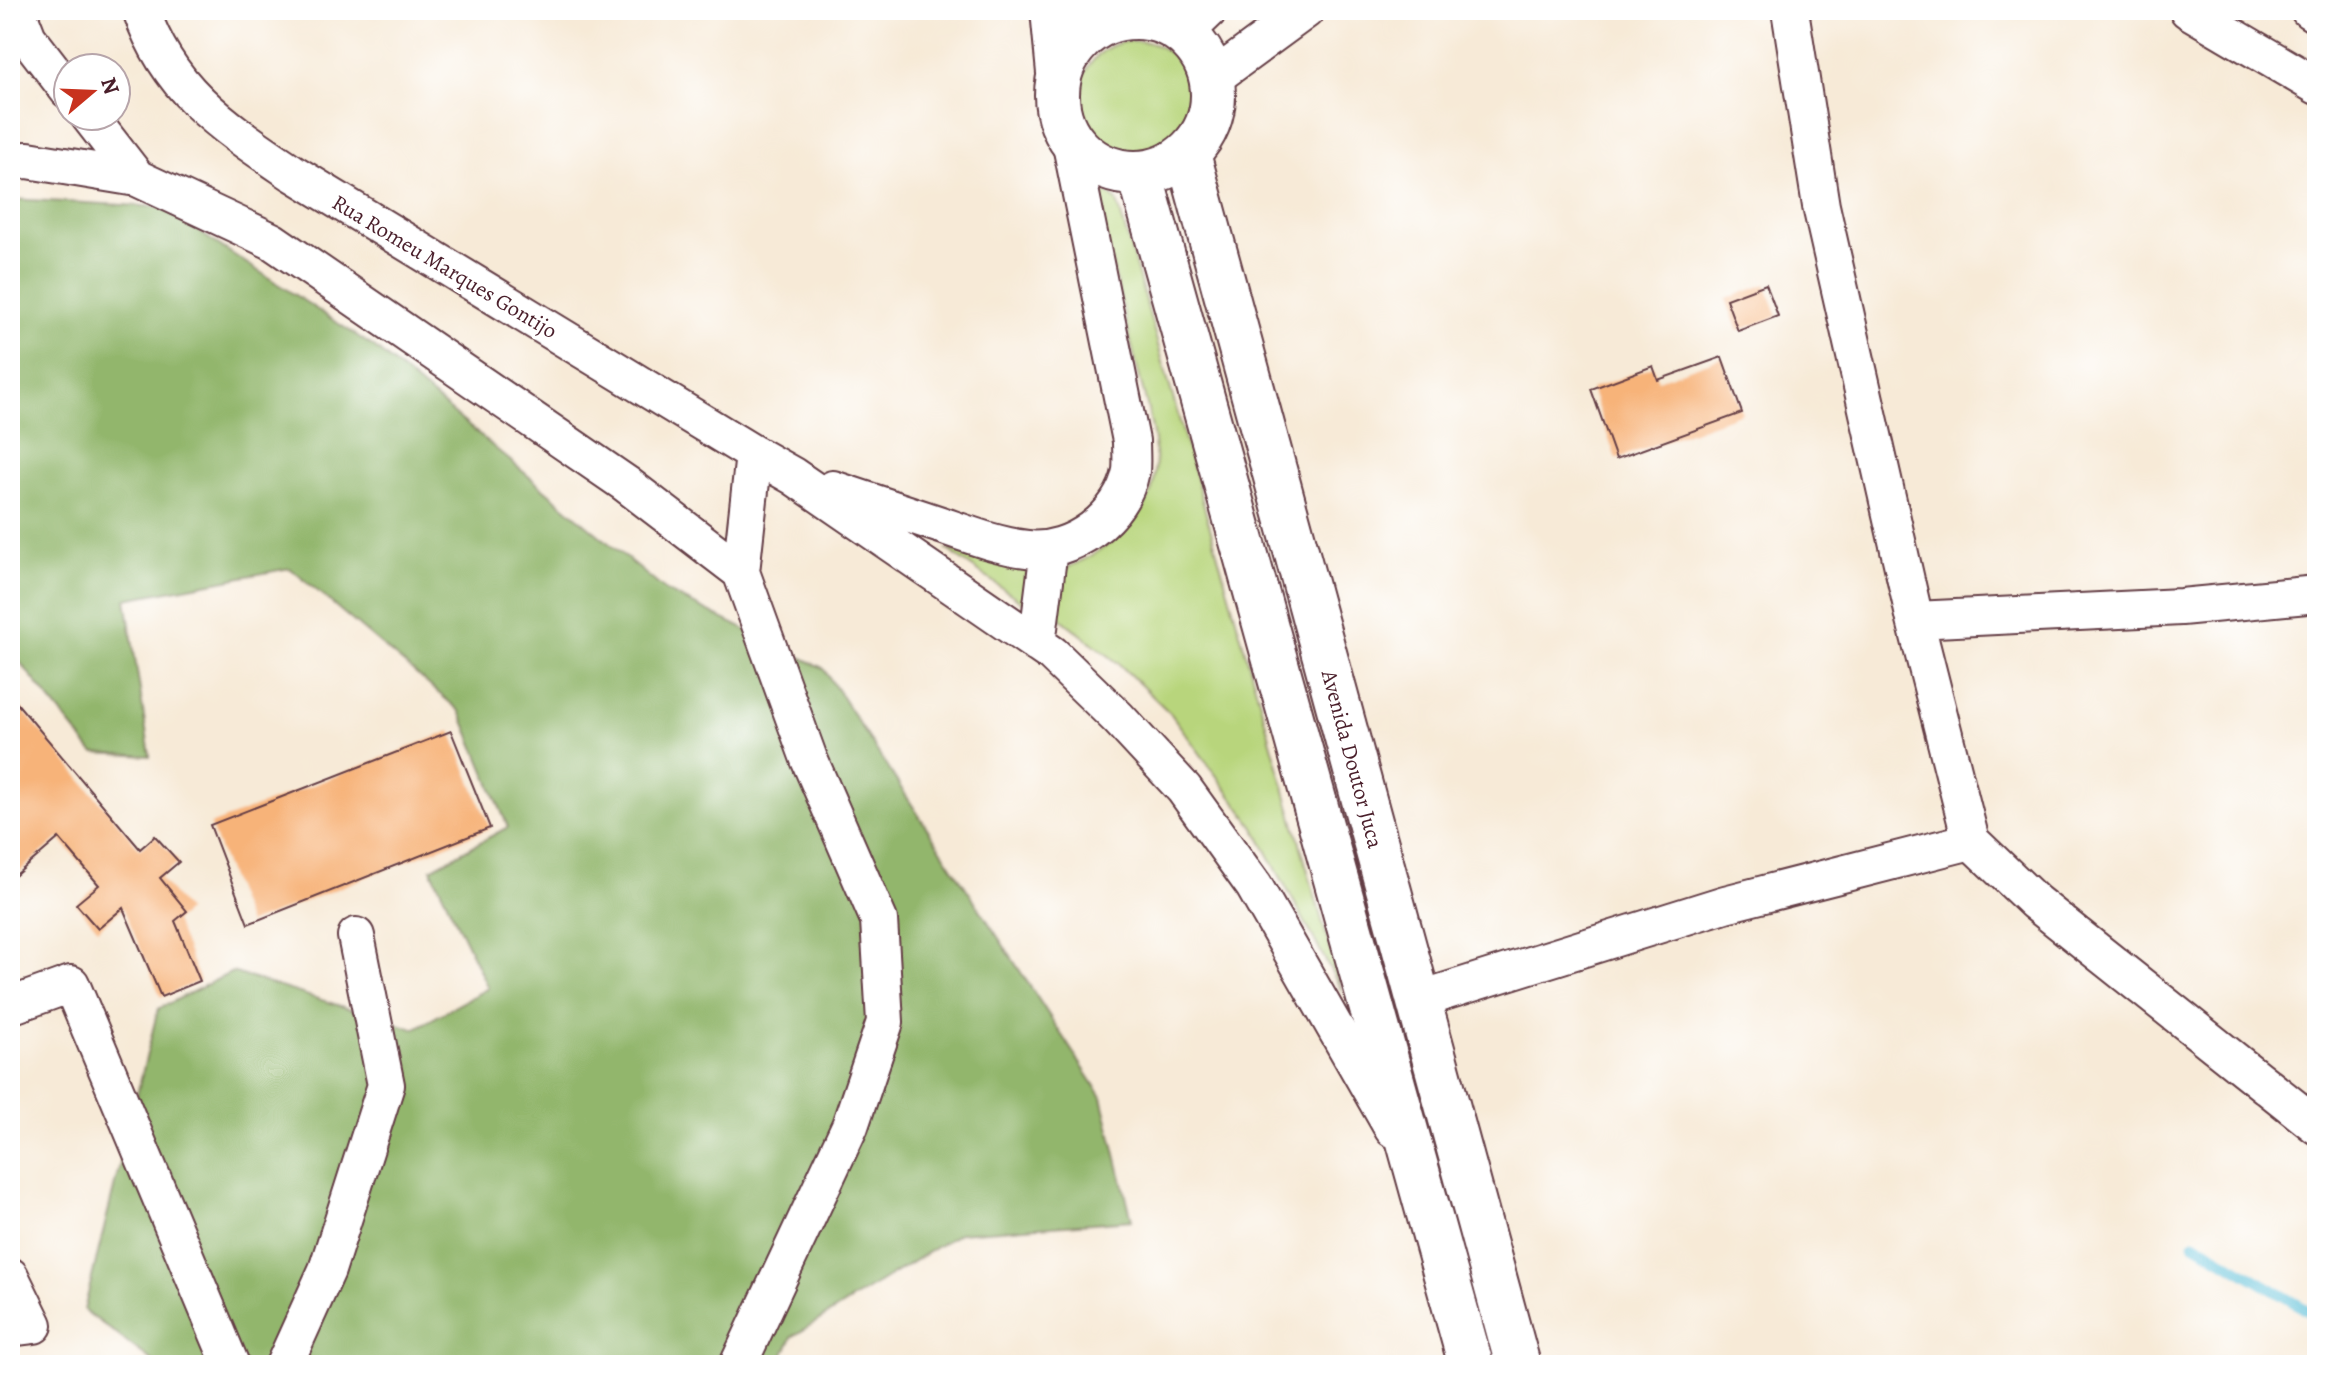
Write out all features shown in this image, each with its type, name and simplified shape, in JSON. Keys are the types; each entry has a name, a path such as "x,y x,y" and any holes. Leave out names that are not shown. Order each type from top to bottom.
{"main road":[{"path":"1053,10 1059,73 1056,98 1061,122 1074,144 1093,161 1116,171 1140,174 1165,168 1188,154 1205,132 1213,106 1212,79 1202,54 1177,18 1133,15 1109,20 1087,32 1070,50 1059,73"},
{"name":"Avenida Doutor Juca","path":"1188,154 1518,1365"},
{"path":"1140,174 1471,1365"}],"street":[{"path":"17,10 28,38 52,69"},
{"name":"Rua Romeu Marques Gontijo","path":"141,10 171,74 221,124 293,173 793,476"},
{"path":"1212,79 1306,10"},
{"path":"1790,10 1821,206 1915,620 1971,841 2035,902 2317,1126"},
{"path":"2188,10 2317,86"},
{"path":"2309,10 2317,15"},
{"path":"101,132 137,178"},
{"path":"793,476 979,538 1026,549 1049,549 1067,544 1094,528 1118,504 1131,472 1131,441 1069,135"},
{"path":"10,161 28,160 137,178 272,241 626,484 741,572"},
{"path":"738,1365 850,1126 885,1022 879,920 809,759 741,572 754,454"},
{"path":"793,476 1052,654 1118,718 1184,789 1254,886 1374,1092 1418,1177"},
{"path":"1037,644 1049,549"},
{"path":"1915,620 2181,607 2317,594"},
{"path":"1418,1000 1725,904 1971,841"},
{"path":"284,1365 327,1270 386,1085 356,936"},
{"path":"10,1006 71,984 231,1365"},
{"path":"10,1276 34,1325 10,1328"}],"green space":[{"path":"1135,41 1156,45 1174,57 1186,75 1190,96 1186,117 1174,135 1156,147 1135,151 1114,147 1096,135 1084,117 1080,96 1084,75 1096,57 1114,45"},
{"path":"1104,191 1117,201 1342,991 1252,824 1171,714 1118,663 1055,614 1060,570 1107,546 1134,521 1151,491 1155,474 1150,416 1096,198"},
{"path":"10,199 161,207 374,347 666,591 823,668 1102,1097 1132,1220 959,1233 792,1337 779,1365 158,1365 84,1310 158,1009 232,972 414,1029 488,988 431,869 508,827 460,711 290,568 126,599 150,756 93,753 10,650"},
{"path":"946,549 1027,568 1025,604"}],"building":[{"path":"1766,284 1778,316 1738,331 1726,299"},
{"path":"1722,357 1742,413 1616,459 1591,389 1653,366 1658,380"},
{"path":"10,695 140,849 155,836 179,862 160,878 187,911 175,921 200,981 161,997 123,908 98,929 76,904 99,885 59,838 10,880"},
{"path":"451,731 490,828 248,924 210,825"}],"waterway":[{"path":"2194,1243 2317,1316"}]}
